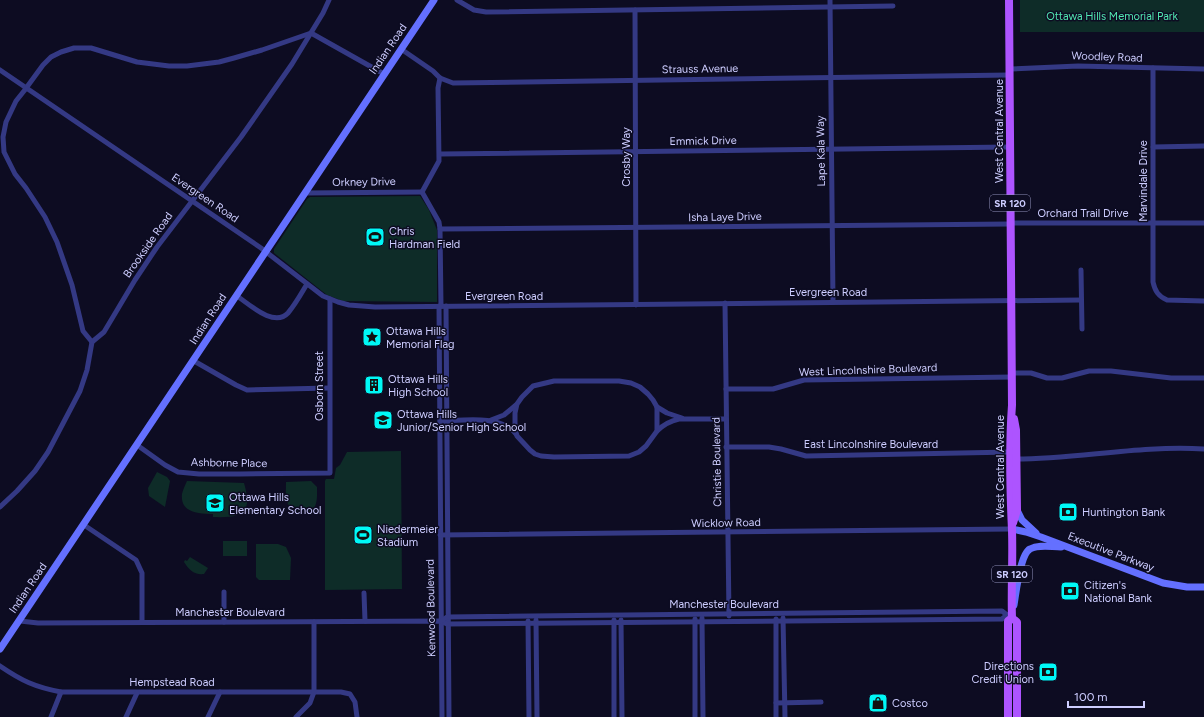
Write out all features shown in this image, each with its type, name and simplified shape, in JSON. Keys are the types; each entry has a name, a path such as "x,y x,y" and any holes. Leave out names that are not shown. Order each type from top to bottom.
{"main road":[{"name":"West Central Avenue","path":"1008,717 1008,621 1010,616 1012,529 1010,510 1016,430 1012,405 1009,0"},
{"name":"West Central Avenue","path":"1012,529 1017,510 1013,456"},
{"name":"West Central Avenue","path":"1010,616 1017,622 1017,714"},
{"path":"1008,666 1012,668 1012,708 1017,714"}],"street":[{"name":"Brookside Road","path":"92,342 104,332 157,247 241,138 292,64 329,0"},
{"name":"Indian Road","path":"0,649 434,0"},
{"path":"457,0 474,10 486,12 893,6"},
{"name":"Lape Kala Way","path":"830,0 833,302"},
{"name":"Crosby Way","path":"635,10 636,305"},
{"path":"0,507 21,486 48,452 80,390 87,370 92,342 83,331 72,285 57,242 45,217 15,174 4,152 3,137 6,122 16,101 43,65 52,57 61,52 74,48 91,48 137,62 155,65 187,66 219,62 234,58 262,50 311,32 384,74"},
{"name":"Strauss Avenue","path":"401,49 434,71 440,78 453,83 737,78 830,78 1010,72"},
{"name":"Woodley Road","path":"1010,72 1054,66 1204,69"},
{"name":"Marvindale Drive","path":"1153,68 1153,282 1157,294 1166,300 1204,301"},
{"name":"Evergreen Road","path":"0,70 266,252 307,284 330,299 342,303 359,306 442,306 1081,300"},
{"path":"440,78 438,88 439,161 422,192 439,222 442,306"},
{"path":"1153,147 1204,146"},
{"name":"Emmick Drive","path":"440,154 1010,147"},
{"name":"Orkney Drive","path":"306,193 422,192"},
{"name":"Orchard Trail Drive","path":"1010,224 1204,223"},
{"name":"Isha Laye Drive","path":"440,229 1010,224"},
{"path":"1081,270 1082,329"},
{"path":"237,296 268,317 277,319 288,313 307,284"},
{"name":"Osborn Street","path":"330,299 330,473"},
{"name":"Christie Boulevard","path":"725,303 729,621"},
{"name":"Kenwood Boulevard","path":"442,306 446,420 449,717"},
{"name":"Kenwood Boulevard","path":"442,306 439,421 442,717"},
{"path":"194,361 247,390 329,388"},
{"name":"West Lincolnshire Boulevard","path":"726,389 773,389 804,380 1012,375 1031,373 1047,378 1062,378 1089,371 1112,371 1171,378 1204,378"},
{"path":"488,420 504,415 517,404 533,386 554,381 619,381 631,382 640,387 654,400 657,407 657,431"},
{"path":"517,404 514,420 517,436"},
{"path":"657,407 667,413 685,418 726,419"},
{"path":"439,421 488,420 505,424 535,454 554,457 629,456 639,452 646,446 662,426 672,421 685,418"},
{"name":"Ashborne Place","path":"137,445 165,465 178,472 199,474 330,473"},
{"name":"East Lincolnshire Boulevard","path":"726,447 769,447 806,456 1013,456 1038,459 1162,448 1204,449"},
{"path":"1017,510 1022,520 1030,529 1041,537"},
{"path":"84,525 136,560 142,573 142,622"},
{"name":"Wicklow Road","path":"440,535 1012,529"},
{"name":"Executive Parkway","path":"1012,529 1041,537 1163,583 1187,587 1204,587"},
{"path":"1010,616 1022,562 1026,551 1030,548 1037,547 1068,548"},
{"path":"224,592 224,622"},
{"path":"364,593 365,621"},
{"name":"Manchester Boulevard","path":"447,616 1002,611 1010,616"},
{"path":"695,614 695,717"},
{"path":"702,614 703,717"},
{"path":"776,614 776,717"},
{"path":"783,614 785,717"},
{"path":"614,615 614,717"},
{"path":"620,615 622,717"},
{"path":"441,621 447,616"},
{"path":"528,616 530,717"},
{"path":"536,616 537,717"},
{"name":"Manchester Boulevard","path":"20,621 38,624 142,622 441,621 447,624 1002,619 1010,616"},
{"path":"296,717 310,703 314,692 314,622"},
{"name":"Hempstead Road","path":"0,666 19,679 28,683 44,689 61,692 341,692 350,694 355,702 357,717"},
{"path":"51,717 61,692"},
{"path":"208,717 220,692"},
{"path":"126,717 137,693"},
{"path":"776,703 821,702"}],"green space":[{"name":"Ottawa Hills Memorial Park","path":"1020,0 1204,0 1204,32 1020,32"},
{"path":"420,196 429,210 437,230 437,302 343,301 327,295 274,253 274,249 307,199 310,197"},
{"name":"Niedermeier Stadium","path":"401,451 402,589 325,590 326,479 334,479 336,468 340,465 347,452"},
{"path":"157,472 167,477 170,481 165,507 149,496 148,488"},
{"path":"187,481 244,483 247,502 246,508 238,515 223,517 213,517 213,514 202,514 187,509 182,500 182,494"},
{"path":"311,481 317,487 314,507 310,513 295,513 287,502 286,482"},
{"path":"223,541 247,541 247,556 223,556"},
{"path":"256,544 278,544 286,547 291,558 290,580 259,580 256,577"},
{"path":"190,557 208,568 204,574 195,573 188,567 184,562"}],"place":[{"name":"Chris Hardman Field","path":"375,237"},
{"name":"Ottawa Hills Memorial Flag","path":"372,337"},
{"name":"Ottawa Hills High School","path":"374,385"},
{"name":"Ottawa Hills Junior/Senior High School","path":"383,420"},
{"name":"Ottawa Hills Elementary School","path":"215,503"},
{"name":"Huntington Bank","path":"1068,512"},
{"name":"Niedermeier Stadium","path":"363,535"},
{"name":"Citizen's National Bank","path":"1070,591"},
{"name":"Directions Credit Union","path":"1048,672"},
{"name":"Costco","path":"878,703"}]}
